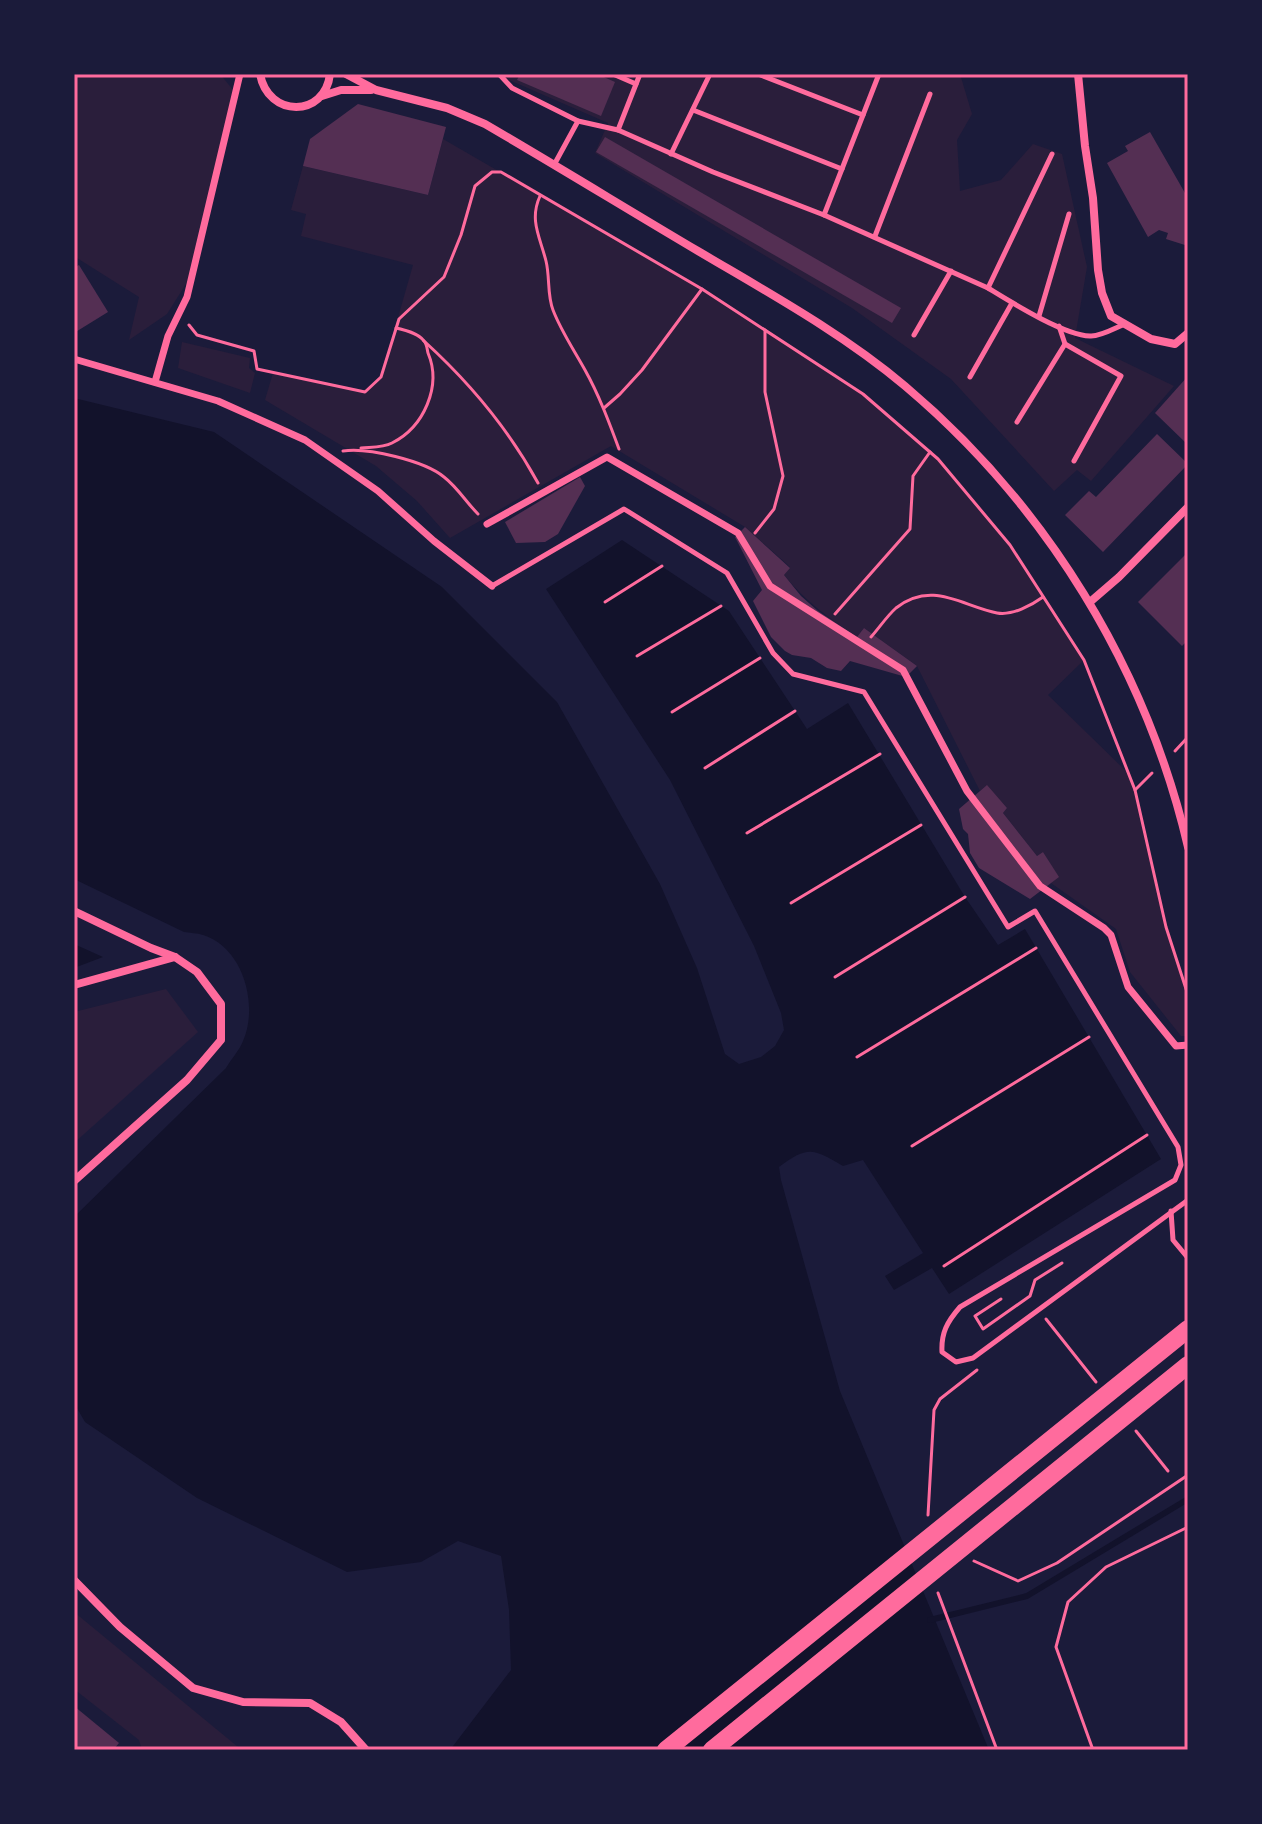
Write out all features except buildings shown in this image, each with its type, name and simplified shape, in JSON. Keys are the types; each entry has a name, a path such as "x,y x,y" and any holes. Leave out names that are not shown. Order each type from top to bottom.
{"highway":[{"path":"666,1750 1188,1329"},
{"path":"712,1750 1188,1365"}],"street":[{"path":"155,382 168,336 187,297 240,74"},
{"path":"260,74 268,94 287,106 299,107 311,104 321,96 327,88 330,74"},
{"path":"346,74 376,90 447,108 485,124 793,307 846,341 905,386 971,447 1012,493 1049,540 1090,602 1139,700 1164,761 1188,847"},
{"path":"1078,74 1102,293 1111,316 1151,339 1175,344 1188,333"},
{"path":"321,96 341,90 376,90"},
{"path":"74,359 218,401 305,440 378,491 434,541 492,586"},
{"path":"487,524 607,457 738,533 770,586 903,670 967,791 1040,886 1111,935 1128,987 1176,1046 1188,1045"},
{"path":"1090,602 1188,507"},
{"path":"74,911 175,957 197,972 221,1004 221,1040 187,1080 74,1181"},
{"path":"74,985 175,957"},
{"path":"74,1580 120,1627 193,1688 243,1702 310,1703 341,1722 366,1750"}],"lane":[{"path":"499,74 512,88 578,121 618,130 875,236 988,288 1059,326 1091,337 1126,324"},
{"path":"613,74 636,84"},
{"path":"618,130 640,74"},
{"path":"671,154 710,74"},
{"path":"758,74 863,115"},
{"path":"824,215 879,74"},
{"path":"875,236 930,94"},
{"path":"693,110 842,169"},
{"path":"554,165 578,121"},
{"path":"988,288 1052,154"},
{"path":"1039,316 1069,214"},
{"path":"914,335 951,271"},
{"path":"970,377 1012,303"},
{"path":"1059,326 1065,344 1121,376 1074,461"},
{"path":"1017,422 1065,344"},
{"path":"492,586 624,509 727,573 773,653 793,674 864,692 1008,927 1035,911 1178,1147 1181,1165 1175,1180 960,1307 948,1321 942,1338 942,1352 956,1362 973,1358 1188,1200"},
{"path":"1171,1211 1173,1240 1188,1258"},
{"path":"1188,1216 1188,1233"}],"path":[{"path":"191,316 189,325 197,335 254,351 257,369 358,392 374,386 381,377 399,319 444,277 472,196 482,178 492,172 501,172 702,289 863,394 930,452 1010,545 1084,660 1135,790 1166,927 1188,995"},
{"path":"541,195 534,210 535,227 547,263 551,306 604,408 626,468"},
{"path":"604,408 642,370 702,289"},
{"path":"396,328 409,331 424,341 454,368 492,411 544,493"},
{"path":"745,545 774,509 783,476 765,392 765,329"},
{"path":"324,454 389,445 411,431 426,408 433,384 433,364 424,341"},
{"path":"357,448 416,463 443,476 487,524"},
{"path":"828,623 910,529 913,476 930,452"},
{"path":"605,602 662,566"},
{"path":"864,645 897,608 918,598 948,595 1000,615 1034,604 1043,597"},
{"path":"637,656 721,606"},
{"path":"672,712 760,658"},
{"path":"705,768 795,711"},
{"path":"747,833 880,754"},
{"path":"791,903 921,825"},
{"path":"835,977 965,897"},
{"path":"857,1057 1036,948"},
{"path":"912,1146 1089,1037"},
{"path":"944,1266 1147,1135"},
{"path":"1014,1276 1021,1287 975,1316 983,1329 1030,1296"},
{"path":"1035,1325 1045,1317"},
{"path":"928,1518 934,1410 940,1399 983,1365"},
{"path":"966,1553 975,1562 1018,1581 1057,1563 1188,1475"},
{"path":"1093,1750 1056,1647 1068,1602 1106,1567 1188,1527"},
{"path":"942,1603 997,1750"}],"shaded area":[{"path":"74,74 220,74 233,90 189,279 167,314 129,340 139,297 74,259"},
{"path":"509,74 960,74 972,114 957,140 960,191 1001,180 1033,144 1062,154 1087,267 1075,338 1174,386 1091,481 1077,470 1054,491 951,379 852,308 595,153 608,123 507,79"},
{"path":"443,139 702,289 863,394 938,459 1010,545 1084,660 1048,695 1129,774 1135,790 1166,927 1188,996 1188,1036 1181,1036 1130,972 1116,929 1051,883 1058,877 1043,852 1037,856 1003,813 1007,808 986,786 980,791 917,666 864,628 857,637 818,609 784,575 790,567 745,527 611,446 450,538 417,501 376,466 265,400 273,373 358,392 374,386 381,377 413,265 301,236 306,214 291,210 303,166 428,195"},
{"path":"182,342 250,358 249,368 255,373 250,393 178,368"},
{"path":"74,398 214,432 442,587 557,702 660,884 697,968 725,1054 739,1064 761,1057 775,1046 784,1030 781,1013 754,946 670,780 546,589 622,540 729,611 807,729 848,703 965,897 998,945 1025,929 1161,1159 949,1294 932,1268 894,1290 885,1276 923,1253 863,1160 843,1166 811,1152 797,1155 779,1167 840,1391 989,1750 450,1750 511,1670 509,1610 501,1556 458,1541 421,1562 347,1572 197,1498 85,1422 74,1403 74,1217 226,1068 243,1041 249,1011 244,979 237,964 217,942 203,935 184,932 74,879"},
{"path":"74,944 103,957 74,968"},
{"path":"166,989 198,1032 74,1143 74,1012"},
{"path":"74,1612 238,1747 234,1750 142,1750 139,1740 74,1689"}],"waterway":[{"path":"930,1620 1027,1596 1188,1499"}]}
